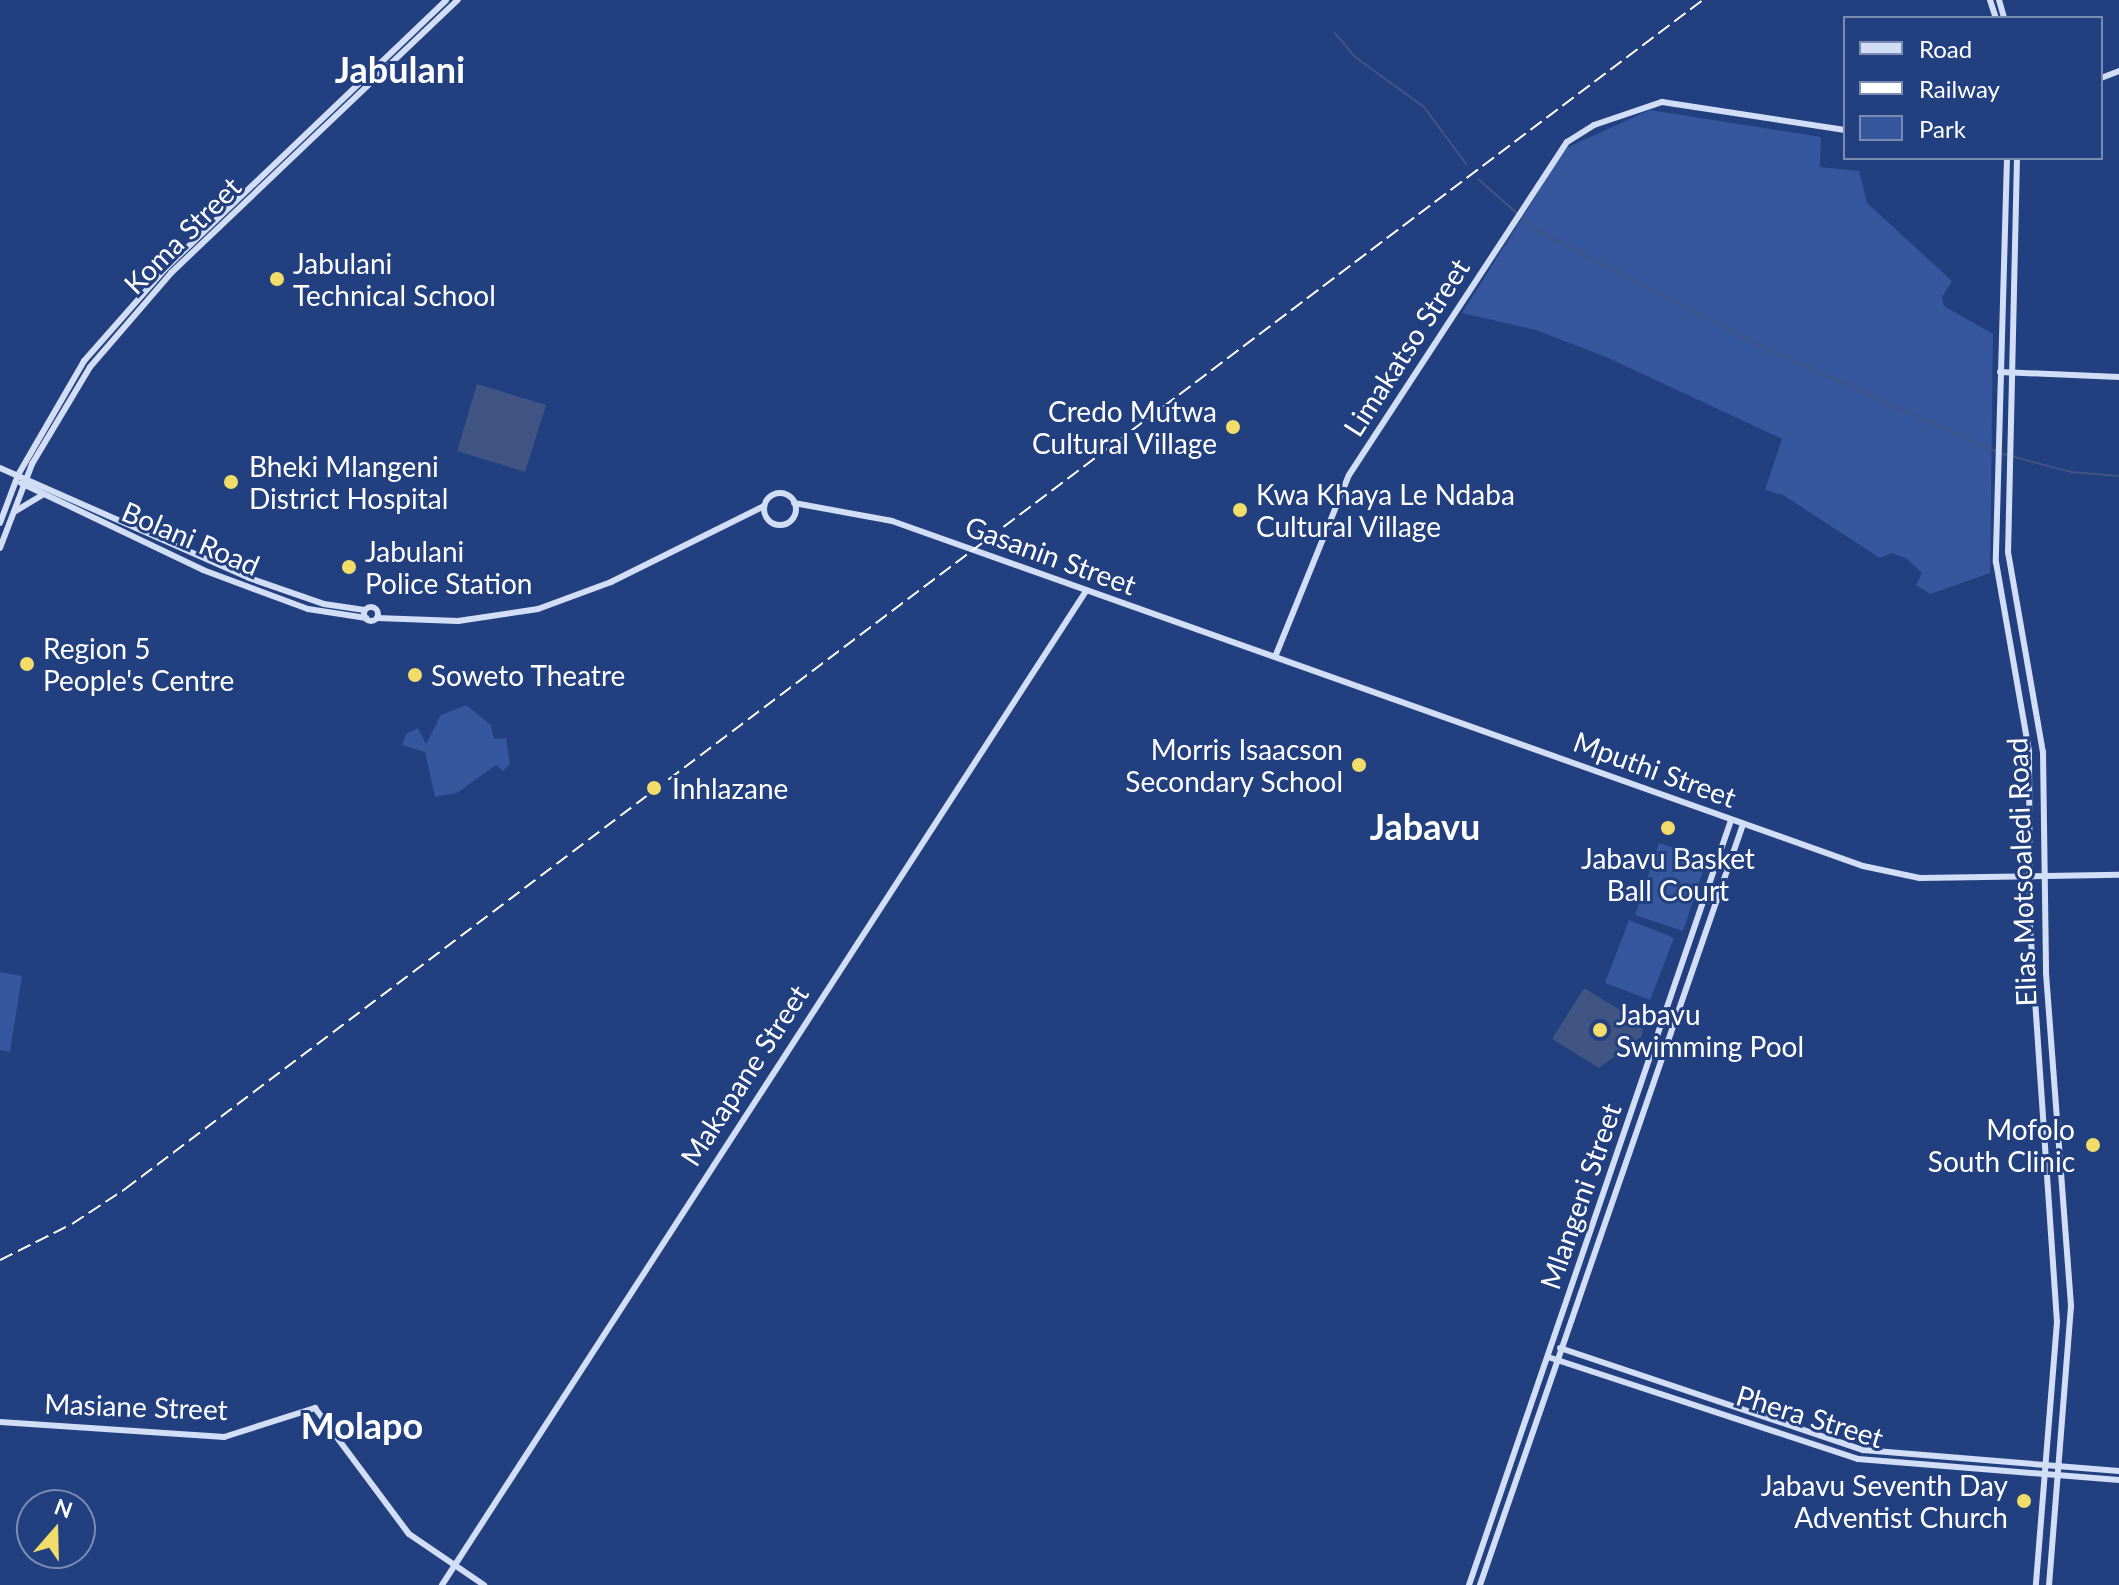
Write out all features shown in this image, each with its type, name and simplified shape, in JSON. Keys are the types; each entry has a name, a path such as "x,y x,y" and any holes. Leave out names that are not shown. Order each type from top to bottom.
{"street":[{"name":"Koma Street","path":"0,523 15,475 74,373 159,275 446,0"},
{"name":"Koma Street","path":"0,548 25,482 78,382 154,292 458,0"},
{"name":"Limakatso Street","path":"1275,657 1349,475 1567,142 1634,108 1662,102 1843,130"},
{"name":"Elias Motsoaledi Road","path":"2007,160 1996,575 2029,752 2035,1040 2057,1322 2036,1585"},
{"name":"Elias Motsoaledi Road","path":"2017,160 2010,575 2043,752 2043,877 2071,1306 2049,1585"},
{"path":"2000,372 2119,377"},
{"name":"Bolani Road","path":"0,468 42,495 268,595 333,616 365,614"},
{"name":"Bolani Road","path":"25,482 281,590 365,614"},
{"path":"365,614 394,618 482,619 555,604 748,515 779,494 794,503 795,513 782,525 765,515 748,515"},
{"path":"14,512 42,495"},
{"name":"Gasanin Street","path":"794,503 865,512 1275,657"},
{"path":"764,506 765,515"},
{"name":"Gasanin Street","path":"795,513 810,507"},
{"name":"Makapane Street","path":"442,1585 1086,591"},
{"path":"365,614 373,607 378,615"},
{"name":"Mputhi Street","path":"1275,657 1731,820 1899,876 2119,875"},
{"name":"Mlangeni Street","path":"1469,1585 1731,820"},
{"name":"Mlangeni Street","path":"1480,1585 1743,824"},
{"path":"1549,1354 1561,1348"},
{"name":"Phera Street","path":"1561,1348 1863,1450 2119,1471"},
{"name":"Phera Street","path":"1549,1354 1858,1459 2119,1480"},
{"name":"Masiane Street","path":"0,1422 224,1437 315,1408 409,1534 454,1566"},
{"path":"2098,1478 2099,1470"},
{"path":"2044,1497 2056,1498"},
{"path":"454,1566 484,1585"}],"green space":[{"path":"1650,110 1821,137 1820,167 1859,171 1867,203 1952,281 1942,297 1944,306 1993,334 1990,573 1930,594 1916,585 1922,573 1906,558 1891,553 1880,558 1783,495 1765,490 1782,439 1606,357 1536,330 1462,313 1566,148"},
{"path":"466,705 491,725 494,739 506,738 510,764 503,771 496,765 457,793 435,797 425,752 402,745 406,734 418,728 426,744 441,715"},
{"path":"1659,843 1707,859 1683,931 1635,915"},
{"path":"1629,920 1674,938 1650,1000 1605,983"},
{"path":"0,972 22,976 10,1052 0,1050"}],"shaded area":[{"path":"477,384 546,405 525,472 457,451"},
{"name":"Jabavu Swimming Pool","path":"1584,988 1643,1024 1642,1036 1599,1068 1552,1039"}],"waterway":[{"path":"1335,33 1355,57 1424,107 1466,164"},
{"path":"1478,179 1535,229 1756,344 1997,452"},
{"path":"2003,454 2071,472 2119,476"}],"railway":[{"path":"0,1260 72,1224 125,1189 1703,0"}],"place":[{"name":"Jabulani Technical School","path":"277,279"},
{"name":"Credo Mutwa Cultural Village","path":"1233,427"},
{"name":"Bheki Mlangeni District Hospital","path":"231,482"},
{"name":"Kwa Khaya Le Ndaba Cultural Village","path":"1240,510"},
{"name":"Jabulani Police Station","path":"349,567"},
{"name":"Region 5 People's Centre","path":"27,664"},
{"name":"Soweto Theatre","path":"415,675"},
{"name":"Morris Isaacson Secondary School","path":"1359,765"},
{"name":"Inhlazane","path":"654,788"},
{"name":"Jabavu Basket Ball Court","path":"1668,828"},
{"name":"Jabavu Swimming Pool","path":"1600,1030"},
{"name":"Mofolo South Clinic","path":"2093,1145"},
{"name":"Jabavu Seventh Day Adventist Church","path":"2024,1501"}],"district":[{"name":"Jabulani","path":"400,70"},
{"name":"Jabavu","path":"1425,827"},
{"name":"Molapo","path":"362,1426"}]}
